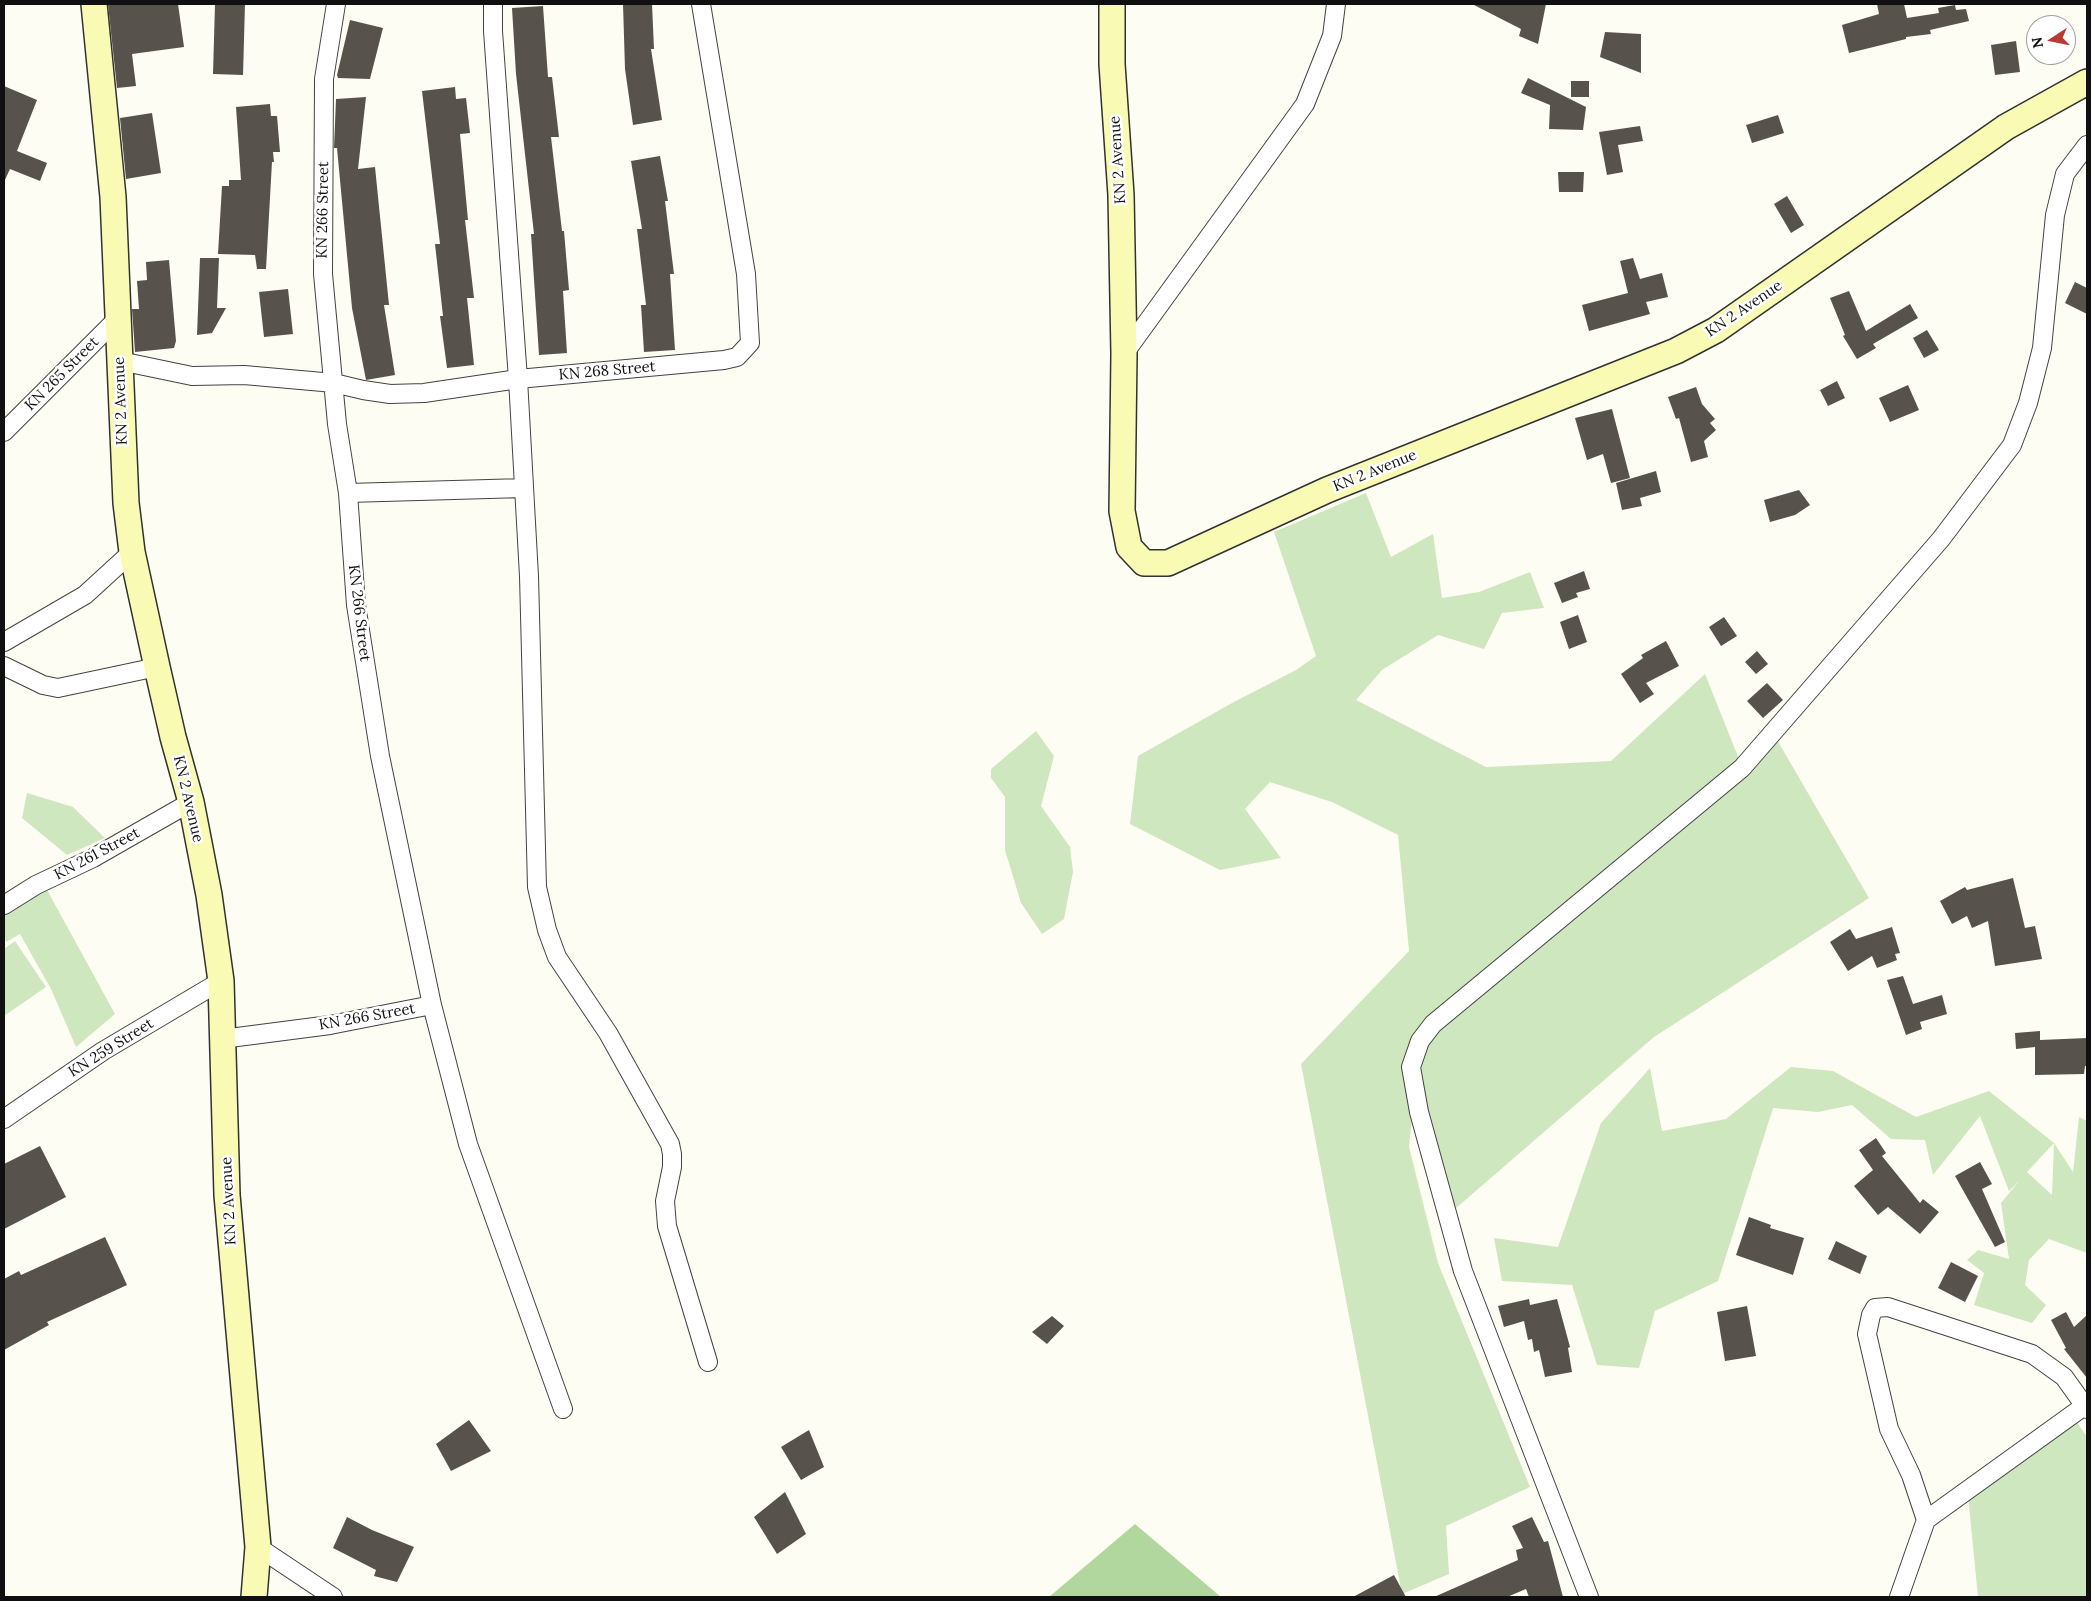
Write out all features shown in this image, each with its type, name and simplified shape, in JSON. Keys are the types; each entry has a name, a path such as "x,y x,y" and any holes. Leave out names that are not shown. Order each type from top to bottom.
{"main road":[{"name":"KN 2 Avenue","path":"94,4 113,197 120,316 126,504 132,552 173,737 191,802 209,895 221,980 227,1195 258,1547 254,1597"},
{"name":"KN 2 Avenue","path":"1112,4 1112,64 1121,195 1124,354 1122,511 1129,547 1144,563 1168,563 1327,490 1676,351 1716,330 2006,127 2087,82"}],"street":[{"name":"KN 266 Street","path":"222,1038 330,1025 432,1005 380,756 356,605 348,493 337,424 323,274 324,79 336,4"},
{"path":"493,4 493,31 518,379 529,576 538,887 547,930 557,957 608,1033 670,1144 672,1167 664,1201 667,1226 708,1362"},
{"name":"KN 268 Street","path":"120,361 192,376 244,376 334,383 390,394 424,393 518,379 724,360 737,357 750,343 746,274 701,4"},
{"path":"1124,354 1305,104 1332,36 1336,4"},
{"path":"1589,1597 1463,1271 1419,1112 1411,1067 1420,1041 1434,1024 1742,768 1941,539 2012,445 2028,403 2042,348 2055,215 2065,174 2087,145"},
{"name":"KN 265 Street","path":"4,432 120,316"},
{"path":"348,493 524,488"},
{"path":"4,642 85,595 132,552"},
{"path":"4,666 43,685 58,688 157,667"},
{"name":"KN 261 Street","path":"4,904 36,885 93,858 191,802"},
{"name":"KN 259 Street","path":"4,1119 103,1051 221,980"},
{"path":"432,1005 468,1144 563,1410"},
{"path":"1899,1597 1926,1520 2087,1406 2064,1377 2032,1354 1888,1307 1876,1308 1871,1316 1867,1334 1889,1429 1911,1475 1926,1520"},
{"path":"258,1547 333,1597"}],"green space":[{"path":"1366,493 1391,557 1433,534 1442,598 1479,592 1530,572 1544,608 1502,613 1484,649 1438,635 1382,670 1356,700 1486,767 1611,761 1705,674 1741,764 1773,733 1869,898 1654,1037 1448,1215 1425,1134 1420,1046 1409,1147 1438,1263 1530,1487 1446,1526 1449,1574 1402,1594 1301,1064 1409,951 1398,835 1332,802 1270,782 1245,809 1281,858 1220,870 1130,824 1138,756 1232,703 1296,670 1316,656 1274,532"},
{"path":"1036,731 1054,756 1041,806 1070,847 1073,872 1064,919 1042,934 1021,903 1005,850 1005,797 991,778 991,769"},
{"path":"27,793 73,807 105,838 67,855 22,818"},
{"path":"46,888 115,1014 76,1047 51,989 20,934 6,942 4,935 4,914"},
{"path":"15,941 46,987 4,1016 4,949"},
{"path":"1791,1067 1833,1071 1916,1117 1989,1091 2054,1143 2073,1172 2079,1117 2087,1121 2087,1253 2049,1239 2029,1260 2025,1285 2046,1305 2032,1323 1974,1305 1984,1273 1967,1260 1978,1250 2009,1259 2001,1203 2020,1180 2009,1191 1980,1116 1933,1175 1925,1140 1891,1139 1852,1105 1818,1112 1773,1108 1718,1281 1655,1311 1639,1368 1597,1365 1572,1285 1502,1281 1494,1238 1558,1247 1601,1123 1650,1068 1662,1131 1726,1119","holes":["2054,1144 2052,1195 2027,1172"]},
{"path":"2072,1415 2087,1437 2087,1597 1978,1597 1968,1496"},
{"path":"1135,1524 1221,1597 1049,1597"}],"building":[{"path":"108,4 178,4 184,47 132,54 136,86 117,88"},
{"path":"215,4 245,4 243,75 213,74"},
{"path":"623,4 652,4 654,49 651,49 662,120 633,125 625,69"},
{"path":"1472,4 1546,4 1538,44 1519,36 1521,29"},
{"path":"1877,4 1904,4 1907,18 1939,13 1938,8 1955,5 1956,10 1966,9 1969,21 1930,30 1931,34 1906,37 1906,39 1849,53 1842,25 1879,14"},
{"path":"543,6 548,77 552,77 559,137 551,137 562,231 564,231 569,290 563,291 567,353 539,355 531,234 534,234 516,74 512,8"},
{"path":"350,20 383,28 370,79 338,78 337,75"},
{"path":"1605,32 1641,34 1641,73 1600,57"},
{"path":"2016,41 2020,72 1995,75 1991,45"},
{"path":"1528,78 1586,107 1583,130 1549,129 1550,105 1521,93"},
{"path":"1571,81 1589,81 1589,97 1571,97"},
{"path":"4,86 37,100 17,151 47,163 40,181 10,169 4,182"},
{"path":"455,87 456,99 466,98 470,133 460,134 468,220 465,220 474,298 467,298 474,365 447,368 440,316 443,316 435,244 440,244 422,91"},
{"path":"366,97 358,169 375,167 389,305 384,305 395,375 366,380 352,308 337,148 334,148 336,99"},
{"path":"270,104 271,116 277,116 280,152 273,152 274,162 272,162 266,269 257,269 255,255 218,254 222,186 229,186 229,180 241,180 236,107"},
{"path":"152,113 161,173 126,179 120,118"},
{"path":"1778,115 1784,133 1752,143 1746,125"},
{"path":"1640,126 1643,141 1618,145 1623,172 1607,175 1599,132"},
{"path":"660,156 668,201 665,201 674,274 670,274 675,350 644,352 641,305 646,305 637,229 642,229 631,161"},
{"path":"1558,172 1584,172 1583,192 1559,192"},
{"path":"1787,196 1804,225 1791,233 1774,204"},
{"path":"200,258 219,258 217,308 226,308 212,333 197,335"},
{"path":"1633,258 1640,279 1662,273 1668,297 1646,302 1650,314 1589,331 1582,305 1628,293 1620,261"},
{"path":"169,260 176,341 174,348 135,352 132,309 139,309 137,281 147,280 146,262"},
{"path":"2075,282 2087,288 2087,314 2065,303"},
{"path":"288,289 293,334 264,337 259,292"},
{"path":"1849,291 1866,331 1910,304 1918,318 1873,344 1876,348 1857,359 1843,336 1845,335 1830,298"},
{"path":"1927,330 1939,350 1924,358 1913,338"},
{"path":"1837,381 1845,398 1828,406 1820,390"},
{"path":"1908,385 1919,410 1890,422 1879,398"},
{"path":"1696,387 1702,404 1715,419 1710,423 1716,430 1704,441 1708,457 1691,462 1679,418 1676,419 1668,397"},
{"path":"1612,409 1630,478 1611,483 1603,454 1587,460 1575,418"},
{"path":"1656,471 1661,492 1640,498 1642,506 1622,510 1616,483"},
{"path":"1799,490 1810,505 1795,515 1770,522 1764,500"},
{"path":"1584,571 1590,589 1576,593 1578,597 1562,603 1554,583"},
{"path":"1578,615 1587,642 1569,649 1560,622"},
{"path":"1724,617 1737,636 1721,646 1709,627"},
{"path":"1666,641 1679,666 1646,683 1654,694 1640,703 1621,674 1643,658 1641,655"},
{"path":"1757,651 1768,664 1756,674 1745,662"},
{"path":"1767,683 1783,700 1763,718 1747,701"},
{"path":"2013,878 2025,928 2035,926 2042,959 1995,966 1988,921 1972,928 1967,916 1952,924 1940,901 1965,887 1967,890"},
{"path":"1892,927 1900,953 1895,954 1897,960 1877,968 1872,956 1848,971 1830,942 1850,929 1856,939"},
{"path":"1903,976 1913,1004 1942,995 1947,1014 1920,1022 1922,1029 1906,1035 1887,980"},
{"path":"2040,1031 2040,1040 2087,1038 2087,1066 2085,1066 2084,1074 2035,1075 2035,1047 2016,1049 2015,1033"},
{"path":"1876,1138 1886,1153 1882,1156 1920,1203 1923,1199 1939,1212 1920,1234 1888,1207 1878,1215 1854,1186 1873,1170 1859,1150"},
{"path":"40,1146 66,1197 4,1229 4,1164"},
{"path":"1980,1162 1992,1184 1982,1189 2005,1242 1995,1247 1955,1176"},
{"path":"1749,1217 1771,1225 1770,1228 1804,1238 1793,1275 1736,1255"},
{"path":"105,1237 127,1285 47,1322 49,1325 4,1350 4,1279 19,1271 21,1275"},
{"path":"1836,1241 1867,1256 1860,1274 1828,1259"},
{"path":"1951,1262 1978,1276 1965,1302 1938,1288"},
{"path":"1529,1299 1530,1305 1557,1299 1570,1347 1568,1348 1572,1372 1545,1377 1539,1350 1534,1352 1532,1339 1528,1340 1524,1321 1504,1327 1498,1306"},
{"path":"1747,1306 1756,1356 1725,1361 1717,1312"},
{"path":"2066,1312 2074,1327 2087,1315 2087,1378 2064,1349 2066,1348 2051,1320"},
{"path":"1052,1316 1064,1326 1047,1344 1032,1332"},
{"path":"469,1420 491,1451 451,1471 436,1444"},
{"path":"809,1430 824,1467 801,1480 781,1447"},
{"path":"785,1492 806,1534 777,1554 754,1517"},
{"path":"347,1517 372,1530 414,1547 397,1582 374,1576 376,1570 333,1548"},
{"path":"1532,1517 1544,1542 1548,1541 1563,1597 1529,1597 1526,1589 1507,1597 1434,1597 1518,1560 1516,1550 1523,1548 1512,1526"},
{"path":"1394,1575 1406,1597 1353,1597"}]}
